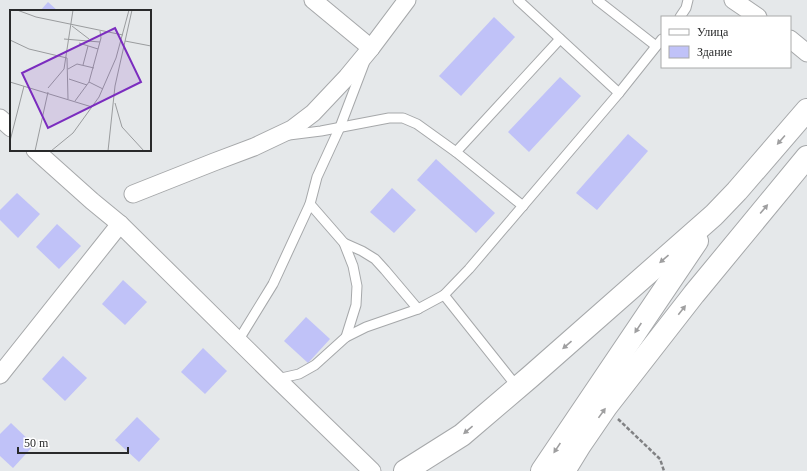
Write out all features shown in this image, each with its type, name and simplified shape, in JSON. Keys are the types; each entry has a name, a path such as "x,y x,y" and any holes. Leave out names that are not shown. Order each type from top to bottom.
{"highway":[{"path":"405,471 462,435 518,388 714,215 737,191 807,110"},
{"path":"564,471 606,407 694,294 807,157"},
{"path":"542,471 714,215"},
{"path":"570,471 580,445"}],"street":[{"path":"313,0 371,48"},
{"path":"133,194 254,147 292,129 313,113 347,78 407,0"},
{"path":"733,0 757,16"},
{"path":"791,41 807,53"},
{"path":"0,118 10,127"},
{"path":"36,151 120,224 277,380 372,471"},
{"path":"0,375 120,224"}],"lane":[{"path":"518,0 619,93"},
{"path":"277,380 299,374 315,365 346,337 366,327 418,309 444,295 469,269 619,93 659,43 597,0"},
{"path":"681,16 686,8 688,0"},
{"path":"456,152 560,39"},
{"path":"238,341 273,284 310,204 317,177 340,127 371,48"},
{"path":"278,136 321,131 389,118 403,118 417,124 456,152 523,206"},
{"path":"310,204 344,243 352,266 357,286 356,305 346,337"},
{"path":"344,243 362,251 375,260 389,274 418,309"},
{"path":"444,295 518,388"}],"path":[{"path":"606,407 660,459 664,471"}],"building":[{"path":"48,2 57,10 41,10"},
{"path":"494,17 515,37 461,96 439,76"},
{"path":"560,77 581,96 529,152 508,132"},
{"path":"628,134 648,151 597,210 576,193"},
{"path":"436,159 495,213 476,233 417,180"},
{"path":"392,188 416,210 394,233 370,212"},
{"path":"17,193 40,214 18,238 0,220 0,210"},
{"path":"57,224 81,246 59,269 36,247"},
{"path":"123,280 147,302 125,325 102,304"},
{"path":"306,317 330,339 308,363 284,341"},
{"path":"203,348 227,371 205,394 181,372"},
{"path":"63,356 87,378 65,401 42,379"},
{"path":"137,417 160,439 139,462 115,440"},
{"path":"11,423 34,445 13,468 0,456 0,434"}]}
